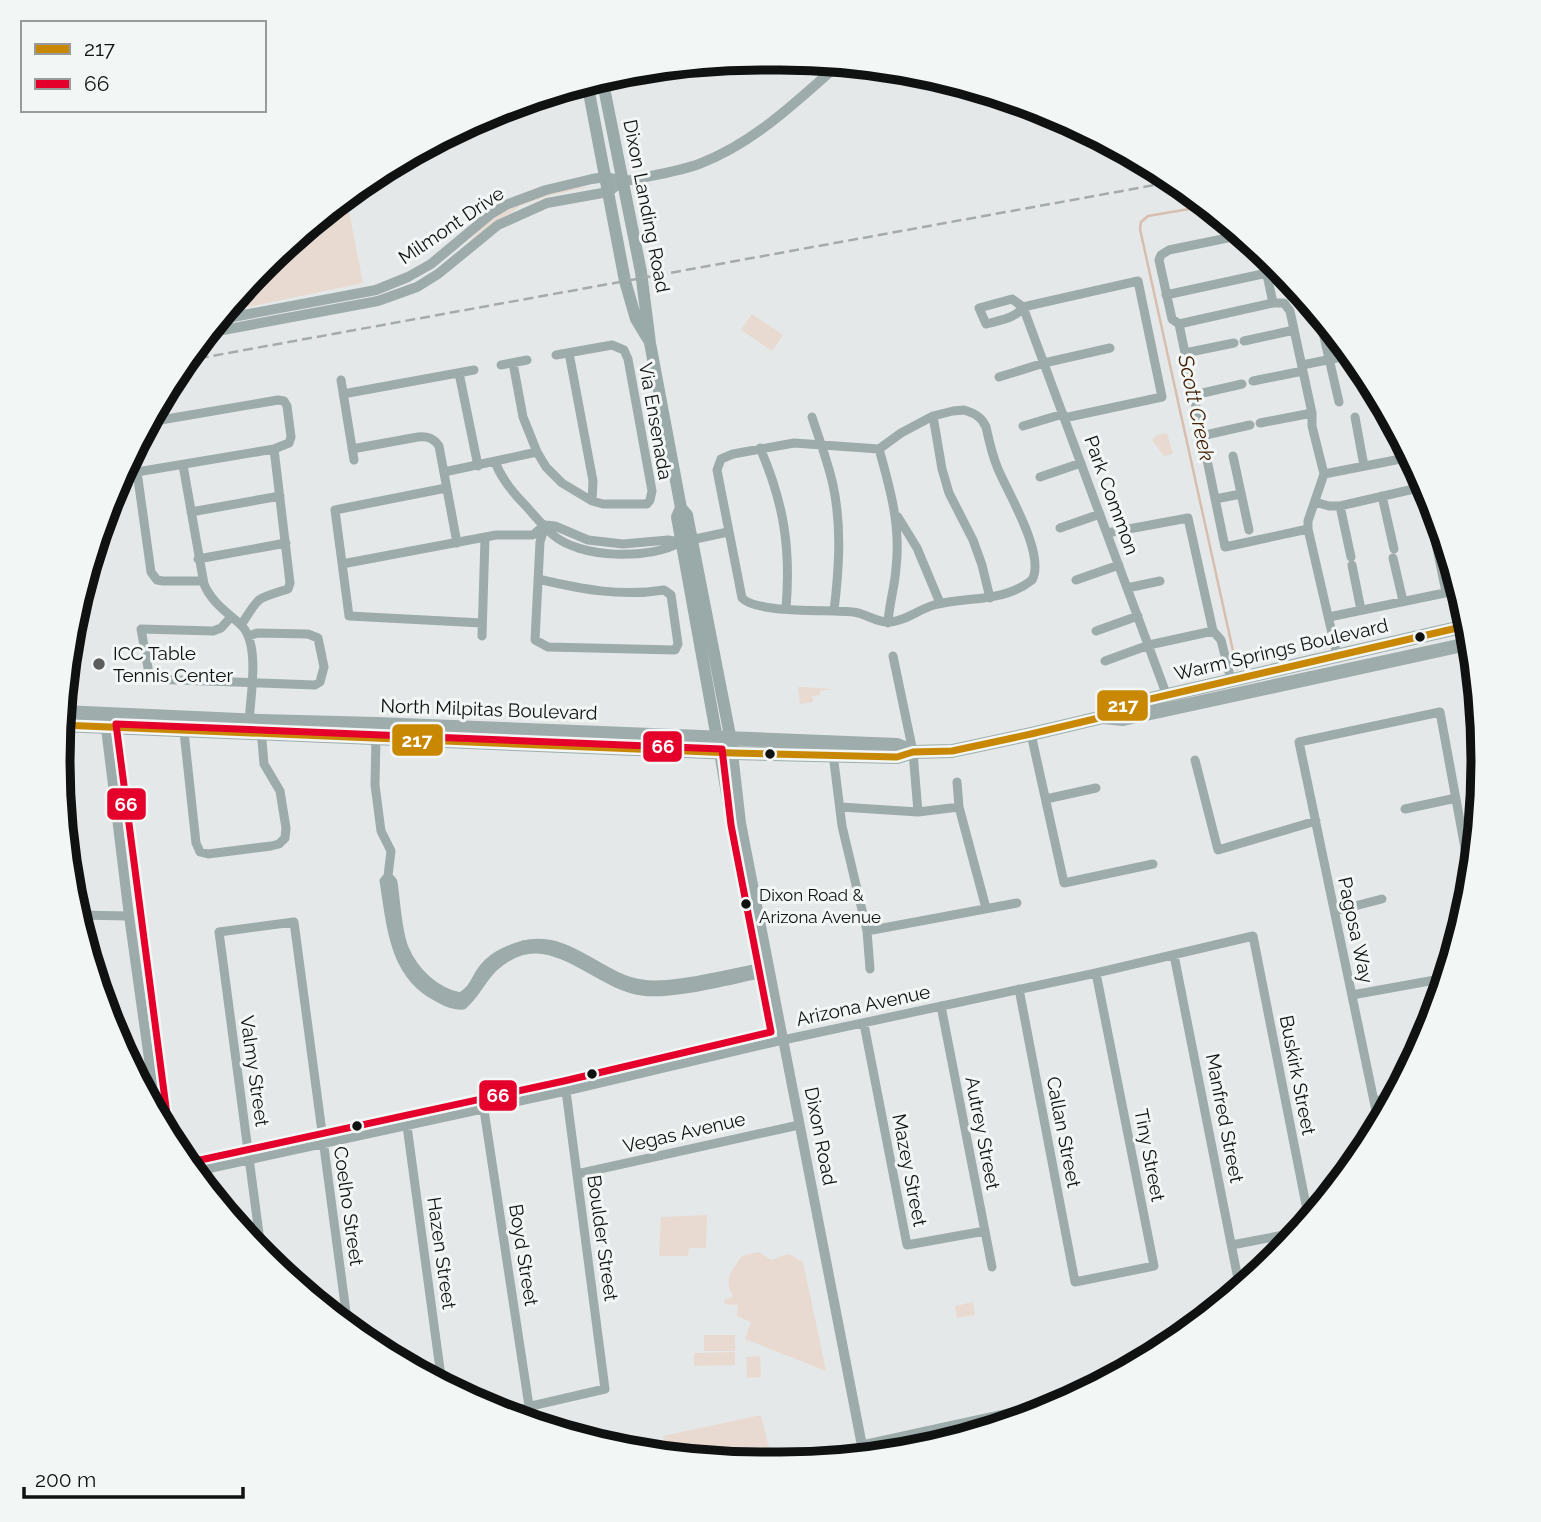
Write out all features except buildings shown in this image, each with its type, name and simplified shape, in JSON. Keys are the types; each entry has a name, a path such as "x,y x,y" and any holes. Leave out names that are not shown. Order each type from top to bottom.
{"main road":[{"name":"Dixon Landing Road","path":"604,88 646,299 650,343 681,508 677,517 678,543 725,746"},
{"name":"Dixon Landing Road","path":"589,92 627,288 636,319 650,343"},
{"name":"Warm Springs Boulevard","path":"1167,695 1458,628"},
{"name":"Warm Springs Boulevard","path":"1109,718 1123,719 1461,645"},
{"path":"1280,684 1291,677 1336,666 1337,655"},
{"path":"1109,718 1163,704 1167,695 1190,698 1248,685 1261,688"},
{"name":"North Milpitas Boulevard","path":"71,714 184,732 255,728"},
{"name":"North Milpitas Boulevard","path":"71,725 105,721 376,731 725,746 897,757 913,752 952,751 1109,718"},
{"name":"North Milpitas Boulevard","path":"725,746 897,745 913,752"}],"street":[{"name":"Milmont Drive","path":"231,317 376,290 431,264 491,214 508,204 546,190 605,177 623,181 673,172 723,154 766,127 831,72"},
{"name":"Milmont Drive","path":"221,330 378,301 416,288 438,274 498,225 547,203 608,192 623,181"},
{"path":"1231,237 1169,250 1161,255 1159,260 1172,319 1179,324 1225,547 1308,528"},
{"path":"1266,269 1273,303"},
{"path":"1166,295 1267,273"},
{"name":"Park Common","path":"1064,416 1162,397 1138,281 1023,307 1167,695"},
{"path":"1179,324 1273,303 1284,303 1290,311 1324,474 1308,528 1337,655"},
{"path":"1244,341 1294,330"},
{"path":"1324,335 1339,402"},
{"path":"1185,353 1234,342"},
{"name":"Via Ensenada","path":"569,353 612,345 624,350 628,359 649,478 650,500 641,505 592,501"},
{"path":"999,377 1044,363 1110,348"},
{"path":"513,363 523,417 537,452 546,467 562,483 592,501 593,481 569,353 556,355"},
{"path":"1253,382 1341,358"},
{"path":"501,365 527,360"},
{"path":"343,394 474,370"},
{"path":"460,373 478,466"},
{"path":"341,380 354,460"},
{"path":"1194,395 1242,384"},
{"path":"137,472 274,449 289,443 291,437 286,405 284,401 278,400 160,420"},
{"path":"964,410 976,414 984,421 997,468 1023,521 1036,565 1034,576 1027,584 990,598 940,603 888,623 855,612 786,608 749,603 742,598 728,531 718,464 721,460 733,454 794,443 878,449 933,416 964,410"},
{"path":"1201,436 1312,412"},
{"path":"933,416 948,493 973,540 990,598"},
{"path":"1023,426 1064,416"},
{"path":"812,417 833,483 839,521 839,560 834,611"},
{"path":"1355,417 1364,466"},
{"path":"352,449 427,436 435,440 439,446 457,543"},
{"path":"760,448 772,474 787,540 786,608"},
{"path":"242,625 259,598 288,589 290,583 274,449"},
{"path":"878,449 895,512 897,568 888,623"},
{"path":"444,472 537,452"},
{"path":"1233,456 1249,530"},
{"path":"1324,474 1402,458"},
{"path":"495,462 503,480 552,535 585,550 633,555 728,531"},
{"path":"1040,477 1081,463"},
{"path":"183,465 203,581 212,599 242,625 249,636 255,728 264,764 280,791 286,828 285,838 279,844 208,854 200,852 196,844 184,732"},
{"path":"136,466 153,576 163,581 203,581"},
{"path":"446,488 335,510 349,616 482,622"},
{"path":"1315,502 1340,506 1414,488"},
{"path":"1215,499 1241,494"},
{"path":"191,512 280,496"},
{"path":"1382,496 1403,601"},
{"path":"1340,506 1361,610"},
{"path":"895,512 916,548 940,603"},
{"path":"1060,528 1100,514"},
{"path":"1107,533 1188,517 1213,631 1221,640 1231,680"},
{"path":"342,564 506,534 533,534 545,525"},
{"path":"538,579 601,592 646,593 664,590 671,595 679,637 675,650 542,645 535,640 538,579 540,542 545,525"},
{"path":"482,636 485,538"},
{"path":"198,559 286,543"},
{"path":"1438,553 1446,592"},
{"path":"1076,580 1119,565"},
{"path":"1127,588 1160,581"},
{"path":"1329,617 1449,591"},
{"path":"1096,631 1138,616"},
{"path":"231,617 221,628 213,631 141,629 150,679 315,685 320,682 324,667 318,638 308,634 257,633 249,636"},
{"path":"1105,661 1149,645 1213,631"},
{"path":"892,656 913,752 918,812"},
{"name":"Pagosa Way","path":"1376,1110 1299,742 1440,712 1456,798"},
{"path":"105,721 153,1089"},
{"path":"376,731 375,785 381,831 391,851 388,876 384,881 395,951 414,981 428,992 456,1005 463,1005 493,968 508,957 537,949 563,954 623,987 643,991 664,992 769,969"},
{"path":"1031,734 1065,883 1153,863"},
{"name":"Dixon Road","path":"725,746 862,1447"},
{"path":"833,754 842,825 867,931 870,969"},
{"path":"1195,760 1218,850 1316,821"},
{"path":"957,782 959,807 986,908"},
{"path":"1046,799 1096,789"},
{"path":"1405,809 1456,798 1465,849"},
{"path":"841,807 918,812 959,807"},
{"path":"1335,911 1382,899"},
{"path":"867,931 1017,903"},
{"path":"88,915 129,916"},
{"name":"Valmy Street","path":"260,1237 219,932 294,922"},
{"name":"Coelho Street","path":"294,922 346,1313"},
{"name":"Arizona Avenue","path":"204,1170 484,1110 783,1040 1096,973 1253,936"},
{"name":"Buskirk Street","path":"1253,936 1306,1210"},
{"name":"Manfred Street","path":"1174,955 1238,1279"},
{"name":"Tiny Street","path":"1075,1282 1154,1266 1096,973"},
{"path":"1352,995 1435,980"},
{"name":"Callan Street","path":"1018,989 1075,1282"},
{"name":"Autrey Street","path":"940,1006 992,1267"},
{"name":"Mazey Street","path":"864,1024 907,1245 985,1231"},
{"name":"Boulder Street","path":"529,1406 605,1389 566,1091"},
{"path":"1374,1101 1381,1100"},
{"name":"Boyd Street","path":"484,1110 529,1406"},
{"name":"Vegas Avenue","path":"577,1174 799,1125"},
{"name":"Hazen Street","path":"407,1126 441,1373"},
{"path":"1232,1245 1283,1235"},
{"path":"521,1408 529,1406"},
{"path":"889,1443 975,1423"}],"shaded area":[{"path":"593,186 548,196 520,206 459,252 485,225 509,209 550,194"},
{"path":"348,207 363,283 238,309 305,241"},
{"path":"752,314 783,335 772,351 741,330"},
{"path":"1167,433 1173,454 1164,456 1152,440 1157,435"},
{"path":"798,687 833,689 820,691 820,695 812,696 813,702 800,704"},
{"path":"707,1215 706,1248 689,1248 688,1256 659,1256 661,1217"},
{"path":"759,1252 771,1260 789,1254 803,1262 826,1371 745,1339 751,1322 737,1316 738,1305 725,1304 724,1300 733,1297 729,1285 730,1275 742,1256"},
{"path":"973,1302 975,1315 957,1318 955,1306"},
{"path":"704,1335 735,1335 735,1351 704,1351"},
{"path":"735,1352 735,1365 694,1366 694,1353"},
{"path":"760,1356 761,1377 747,1378 746,1357"},
{"path":"761,1415 770,1452 716,1451 671,1446 665,1445 663,1436"}],"waterway":[{"name":"Scott Creek","path":"1194,208 1148,216 1141,222 1140,229 1237,669"}],"railway":[{"path":"200,358 1161,184"}],"transit line":[{"name":"217","path":"71,725 733,753 897,757 913,752 952,751 1031,734 1103,717 1120,706 1458,628"},
{"name":"66","path":"167,1112 116,724 722,749 731,825 771,1032 564,1081 197,1161"}],"place":[{"name":"ICC Table Tennis Center","path":"99,664"},
{"name":"Dixon Road & Arizona Avenue","path":"746,904"}]}
